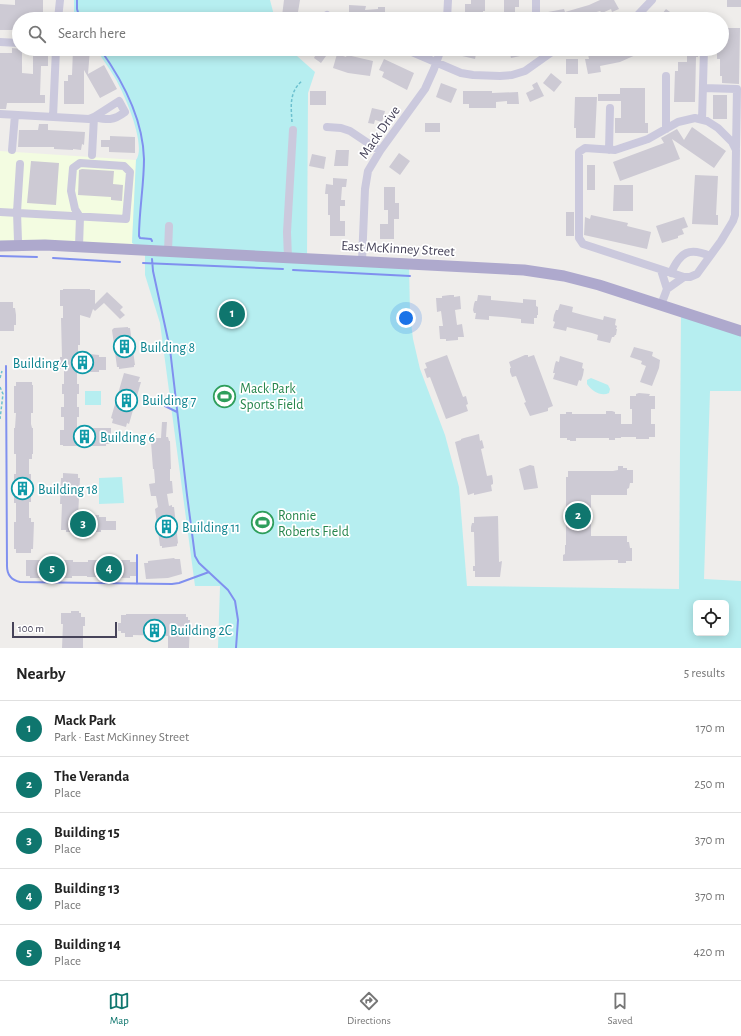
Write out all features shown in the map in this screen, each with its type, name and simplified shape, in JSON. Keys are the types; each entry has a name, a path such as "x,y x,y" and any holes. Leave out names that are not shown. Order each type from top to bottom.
{"main road":[{"name":"East McKinney Street","path":"0,240 45,245"},
{"name":"East McKinney Street","path":"0,246 79,246 288,258 497,267 564,276 599,285 741,331"}],"street":[{"path":"59,12 60,0"},
{"path":"447,12 448,0"},
{"path":"536,0 536,12"},
{"path":"641,12 652,0"},
{"path":"0,42 12,43"},
{"path":"53,117 56,56"},
{"path":"420,56 467,74 508,76 525,71 545,56"},
{"name":"Mack Drive","path":"362,261 366,179 371,164 420,96 428,82 438,56"},
{"path":"702,120 704,56"},
{"path":"666,76 666,129"},
{"path":"703,88 737,89 735,215 721,241 697,274 690,277 684,277 661,270 583,244 579,238 579,152 584,148 615,150 648,139 678,122 695,118 718,128 732,142 736,150"},
{"path":"609,150 610,108"},
{"path":"0,114 89,119 94,117 92,156"},
{"path":"12,150 15,115"},
{"path":"327,127 341,128 350,131 380,151"},
{"path":"288,258 287,232 293,130"},
{"path":"0,212 17,212 80,217 126,220 130,172 124,166 80,163 73,168 71,191 75,209 80,217 79,246"},
{"path":"18,241 17,212 20,164"},
{"path":"168,251 169,226"},
{"path":"671,273 679,258 686,253 692,251 701,252 710,256"},
{"path":"661,270 666,289 661,306"},
{"path":"666,289 684,277"}],"path":[{"path":"293,130 292,97 294,90 302,81"},
{"path":"0,378 2,372"},
{"path":"0,387 3,394 0,418"}],"shaded area":[{"path":"74,0 270,0 273,12 74,12"},
{"path":"101,56 297,56 315,72 308,93 307,259 409,263 410,314 413,339 420,369 445,435 459,487 467,586 679,589 681,312 741,331 741,391 710,391 704,579 741,581 741,648 218,648 220,586 195,586 160,323 145,275 145,250 132,243 136,160 139,153 139,143 133,119 119,85"},
{"path":"0,151 136,160 132,243 145,250 0,246"},
{"path":"591,378 608,385 610,389 609,393 600,394 591,389 587,384 587,380"},
{"path":"85,391 101,391 101,405 85,405"},
{"path":"122,477 124,503 99,504 99,478"}],"building":[{"path":"15,0 43,0 43,12 12,12 12,30 0,30 0,4 15,5"},
{"path":"284,0 300,0 298,12 282,12"},
{"path":"471,0 485,0 485,11 465,12 465,4 471,4"},
{"path":"504,0 519,0 519,7 515,7 515,12 504,12"},
{"path":"600,0 614,0 619,9 612,12 611,9 604,12 565,12"},
{"path":"727,0 741,0 741,7 727,7"},
{"path":"349,5 366,6 365,10 385,7 385,12 349,12"},
{"path":"564,9 565,12 548,12"},
{"path":"729,28 740,28 739,84 722,83 722,76 720,76 720,59 717,59 717,56 729,56"},
{"path":"0,53 12,53 12,56 22,56 22,73 33,74 33,56 48,56 48,66 41,66 40,95 45,95 45,103 7,103 6,109 0,109"},
{"path":"73,56 89,56 88,74 104,65 117,89 100,98 84,70 84,104 64,104 64,81 68,81 68,75 72,75"},
{"path":"315,56 326,56 321,63 314,58"},
{"path":"336,56 351,56 373,61 370,76 348,73 333,68"},
{"path":"462,56 476,56 475,59"},
{"path":"588,56 633,56 620,62 600,66 601,72 588,74 585,59 589,59"},
{"path":"687,56 698,56 696,57 695,102 674,102 675,71 678,71 678,62 687,62"},
{"path":"384,59 414,73 407,90 382,77 384,72 379,70"},
{"path":"566,59 578,59 578,74 566,74"},
{"path":"551,73 562,82 554,92 543,83"},
{"path":"537,82 544,96 530,102 526,93 534,89 532,85"},
{"path":"441,83 457,89 451,103 436,97"},
{"path":"620,88 645,88 645,123 648,123 648,133 615,133 615,118 621,118 621,101 598,101 598,94 620,94"},
{"path":"310,91 326,91 326,105 310,105"},
{"path":"463,91 492,91 492,93 518,92 519,104 507,104 507,101 496,102 496,108 469,108 469,104 463,104"},
{"path":"713,95 727,95 727,119 713,119"},
{"path":"575,97 597,97 595,138 576,138 576,128 574,128"},
{"path":"372,108 385,111 382,122 375,120 374,124 368,123"},
{"path":"425,123 440,123 440,132 425,132"},
{"path":"39,124 48,124 48,130 85,132 84,145 82,144 81,150 54,149 54,147 18,147 19,130 38,130"},
{"path":"692,127 726,151 714,168 672,139 680,159 620,181 613,162 664,143 661,138 677,129 684,140"},
{"path":"110,136 135,137 135,153 109,152 109,147 101,147 101,140 110,140"},
{"path":"336,150 349,150 348,166 334,166"},
{"path":"399,153 410,161 400,175 389,167"},
{"path":"312,154 326,157 324,169 309,166"},
{"path":"31,161 59,163 56,205 27,203"},
{"path":"587,165 595,165 595,190 587,190"},
{"path":"79,170 114,171 113,184 123,185 122,201 111,200 111,197 78,195"},
{"path":"695,175 718,176 716,215 718,215 718,225 692,224"},
{"path":"333,178 347,179 346,187 342,187 341,200 345,200 345,206 340,206 340,221 345,221 345,236 330,236 328,194 325,194 326,184 333,185"},
{"path":"614,185 633,185 633,211 613,211"},
{"path":"384,187 395,187 395,203 399,203 399,219 394,219 394,239 380,239 380,224 388,224 388,210 384,210"},
{"path":"566,212 574,212 574,236 566,236"},
{"path":"591,215 628,223 627,226 651,232 647,249 584,235 585,217 590,219"},
{"path":"684,217 688,227 682,229 684,234 678,236 678,238 662,243 656,226"},
{"path":"60,290 95,290 95,304 107,292 123,307 120,310 125,315 120,319 104,303 95,311 93,309 90,318 80,315 80,345 78,345 78,357 89,357 89,354 99,355 99,357 106,357 106,370 99,370 99,372 88,372 88,369 77,369 79,394 77,394 77,407 79,407 79,417 77,417 77,428 111,428 111,444 106,444 106,446 60,445 60,430 64,430 64,417 61,417 61,407 64,407 62,384 64,384 64,369 60,369 60,357 62,357 61,318 63,318 63,306 60,306"},
{"path":"454,295 454,297 460,296 461,309 455,310 457,325 462,324 464,337 458,337 458,340 446,341 446,339 440,339 439,326 443,326 441,311 437,312 436,298 442,298 442,296"},
{"path":"478,295 491,296 491,300 523,303 523,299 536,300 536,306 538,307 537,318 534,318 534,324 521,323 521,319 503,317 489,316 489,320 475,319 476,313 474,313 473,310"},
{"path":"0,302 13,302 13,308 15,308 16,315 16,325 14,325 14,331 0,331"},
{"path":"560,304 573,307 572,312 583,315 603,320 604,316 616,319 616,335 612,337 610,343 597,340 598,335 592,333 567,327 566,331 553,328 555,322 553,321 554,315"},
{"name":"Building 8","path":"114,328 130,328 135,365 134,367 119,369 119,367 117,367 112,330"},
{"path":"634,347 653,352 652,356 660,360 659,368 652,386 640,382 646,366 641,364 642,361 630,357"},
{"path":"447,355 463,397 466,396 468,411 446,419 430,377 427,378 424,369 427,368 425,363"},
{"path":"528,355 528,357 534,355 553,406 548,408 548,411 530,416 524,403 526,402 516,376 512,377 510,372 511,368 509,362"},
{"path":"560,356 583,363 583,375 577,386 553,379 555,364 556,361 559,362"},
{"name":"Building 7","path":"124,373 140,377 138,382 141,382 129,424 127,423 126,427 112,423 113,419 111,418"},
{"path":"16,382 32,382 33,385 33,413 31,413 31,424 33,428 33,454 32,459 29,459 29,474 31,474 31,482 29,482 29,495 31,495 31,502 29,502 29,518 31,518 31,522 34,522 33,549 31,549 31,553 16,553 16,549 14,549 16,503 14,503 14,495 16,495 16,483 14,483 14,474 16,474 16,454 14,454 14,428 16,413 14,413 14,386 16,386"},
{"path":"639,393 655,396 655,409 651,409 651,424 655,424 655,437 649,437 649,439 636,439 636,437 621,437 615,438 615,440 609,440 609,438 576,438 576,441 567,440 567,438 560,438 560,414 566,414 566,412 572,412 572,414 606,414 606,411 612,411 615,412 615,414 621,414 621,424 632,424 630,396 636,396 636,394"},
{"path":"162,422 167,422 166,437 168,437 170,441 170,481 172,481 173,493 167,494 169,506 172,505 172,507 174,507 178,543 177,546 162,548 162,546 160,546 155,509 158,507 156,496 151,496 149,484 155,483 151,442 153,442 153,438 161,438"},
{"path":"479,434 480,441 482,440 484,448 481,449 487,476 492,475 492,491 468,495 455,442"},
{"path":"530,465 534,466 538,488 524,490 519,469"},
{"path":"618,466 623,466 623,468 627,468 627,470 633,470 633,483 630,483 629,488 627,489 627,495 591,495 591,536 627,536 627,542 629,542 630,548 632,548 632,561 618,563 618,560 563,561 566,545 566,477 568,477 568,471 613,471 618,470"},
{"path":"63,473 78,474 78,478 80,478 78,517 99,515 99,517 106,517 106,521 116,521 116,530 88,532 88,530 77,530 77,532 66,532 66,530 61,530 62,504 60,504 61,478 63,478"},
{"path":"498,516 499,562 502,561 500,577 475,577 475,571 473,571 473,566 475,566 474,532 471,532 474,517"},
{"path":"174,558 180,559 182,574 168,578 146,579 144,563 148,563 148,561"},
{"path":"26,560 73,560 73,562 88,562 88,560 130,560 130,562 136,562 136,576 130,576 130,578 72,576 72,578 30,578 30,576 26,576"},
{"path":"71,611 79,611 79,613 81,613 81,617 85,617 85,626 83,626 83,648 62,648 63,624 61,624 61,613 71,613"},
{"name":"Building 2C","path":"186,614 188,620 190,620 189,648 168,648 168,636 133,635 133,637 125,637 125,633 118,631 118,623 121,623 121,615"}],"waterway":[{"path":"77,0 78,12"},
{"path":"105,56 124,87 136,115 140,129 144,159 139,236 140,238 151,239 152,241"},
{"path":"0,256 37,257"},
{"path":"53,258 120,262"},
{"path":"152,259 153,271 170,349 195,556 199,563 228,590 235,601 238,620 236,648"},
{"path":"143,263 283,269"},
{"path":"293,270 410,276"},
{"path":"6,366 7,566 10,577 20,582 172,584 179,583 209,572"},
{"path":"165,406 177,412"},
{"path":"137,555 137,584"}],"place":[{"name":"Mack Park","path":"232,314"},
{"name":"Building 8","path":"124,347"},
{"name":"Building 4","path":"83,363"},
{"name":"Mack Park Sports Field","path":"224,396"},
{"name":"Building 7","path":"126,400"},
{"name":"Building 6","path":"85,437"},
{"name":"Building 18","path":"23,489"},
{"name":"The Veranda","path":"578,516"},
{"name":"Ronnie Roberts Field","path":"263,523"},
{"name":"Building 15","path":"83,524"},
{"name":"Building 11","path":"167,527"},
{"name":"Building 14","path":"52,569"},
{"name":"Building 13","path":"109,569"},
{"name":"Building 2C","path":"154,630"}]}
